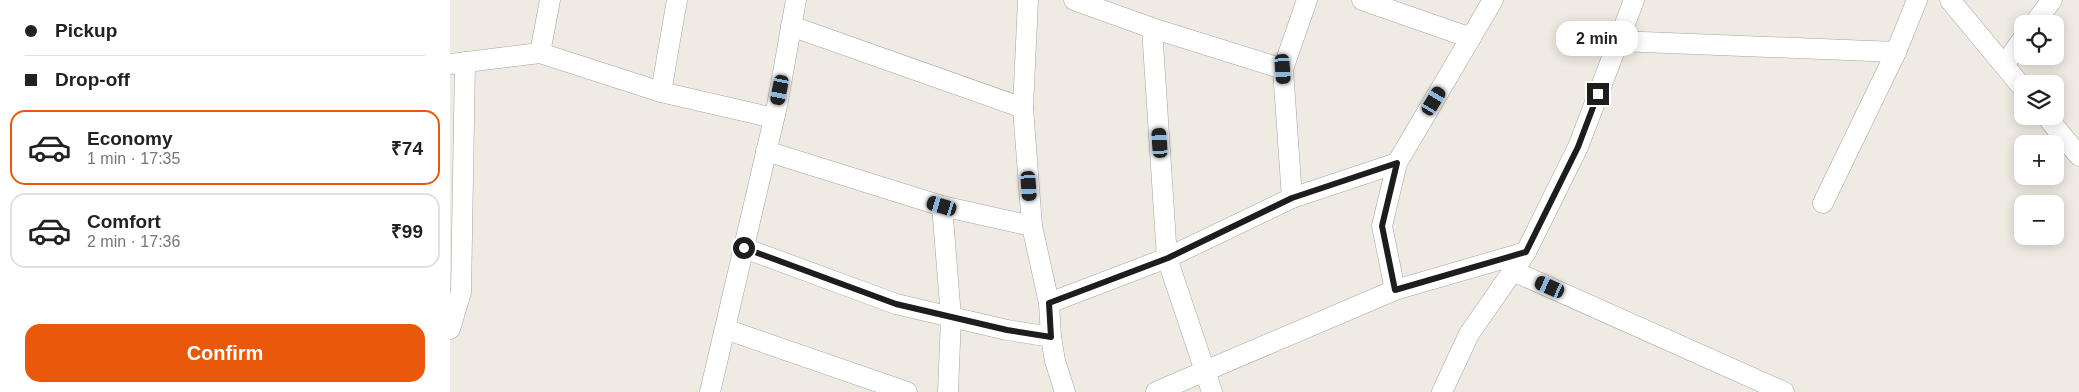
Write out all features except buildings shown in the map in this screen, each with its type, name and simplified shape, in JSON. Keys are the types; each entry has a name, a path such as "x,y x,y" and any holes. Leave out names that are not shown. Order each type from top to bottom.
{"street":[{"path":"540,52 550,0"},
{"path":"660,92 677,0"},
{"path":"710,392 774,118 796,0"},
{"path":"1028,0 1023,108 1032,226 1049,303 1051,337 1055,361 1065,392"},
{"path":"1074,0 1152,28 1283,69"},
{"path":"1292,198 1283,69 1307,0"},
{"path":"1362,0 1470,38"},
{"path":"1395,290 1382,226 1397,163 1493,0"},
{"path":"1442,392 1469,334 1526,252 1578,147 1634,0"},
{"path":"1823,203 1896,52 1917,0"},
{"path":"1950,0 2014,77"},
{"path":"2041,15 2052,0"},
{"path":"791,26 1023,108"},
{"path":"1152,28 1168,258 1212,392"},
{"path":"1618,41 1896,52"},
{"path":"2004,65 2014,51"},
{"path":"450,329 461,292 458,63 540,52 660,92 774,118"},
{"path":"2053,125 2079,156"},
{"path":"766,151 942,206 1032,226"},
{"path":"1049,303 1168,258 1292,198 1397,163"},
{"path":"942,206 951,317 948,392"},
{"path":"744,248 896,304 1007,330 1051,337"},
{"path":"1156,392 1395,290 1526,252"},
{"path":"1513,271 1784,392"},
{"path":"725,329 906,392"}],"route":[{"path":"744,248 896,304 1007,330 1051,337 1049,303 1168,258 1292,198 1397,163 1382,226 1395,290 1526,252 1578,147 1598,94"}]}
